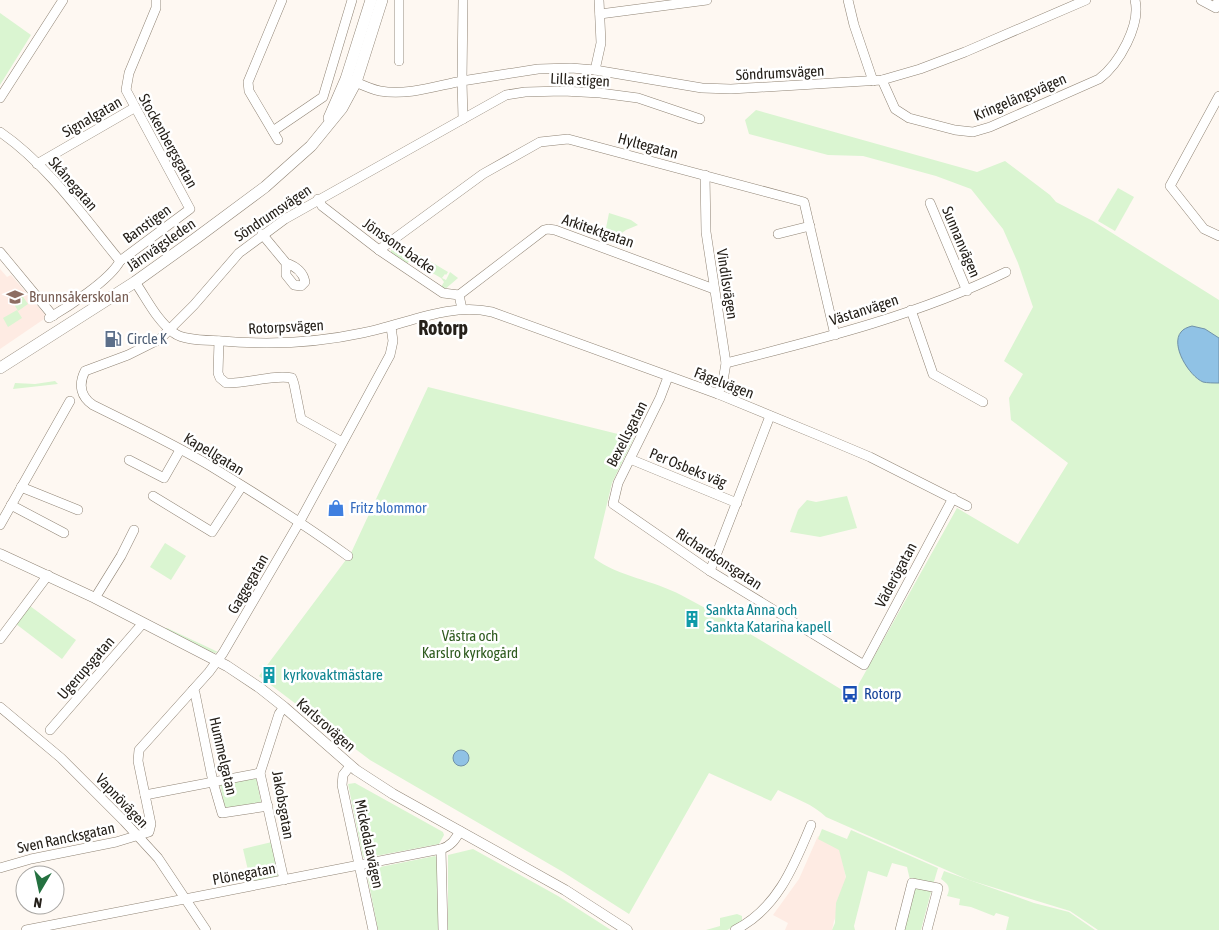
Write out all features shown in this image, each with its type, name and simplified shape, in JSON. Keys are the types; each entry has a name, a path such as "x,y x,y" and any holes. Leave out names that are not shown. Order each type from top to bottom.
{"main road":[{"name":"Järnvägsleden","path":"0,368 135,282 266,187 311,146 342,108 351,81 371,0"},
{"name":"Järnvägsleden","path":"351,81 364,62 382,0"}],"street":[{"path":"0,98 64,0"},
{"name":"Stockenbergsgatan","path":"156,0 156,8 126,82 126,92 190,209"},
{"path":"278,140 249,91 248,82 282,0"},
{"path":"273,131 323,97 352,0"},
{"path":"399,0 399,61"},
{"path":"463,0 463,119"},
{"path":"596,70 601,43 599,0"},
{"path":"600,14 707,0"},
{"name":"Kringelängsvägen","path":"848,0 854,25 877,80 895,110 909,118 955,130 973,132 990,127 1099,79 1106,74 1124,47 1133,29 1136,18 1135,0"},
{"name":"Söndrumsvägen","path":"351,81 379,91 410,92 462,81 538,69 570,68 596,70 702,88 730,89 877,80 920,69 965,52 1066,4 1086,0"},
{"path":"1200,0 1218,6"},
{"name":"Lilla stigen","path":"463,119 506,95 525,92 557,91 600,93 638,98 700,119"},
{"path":"1219,96 1170,186 1204,229 1219,236"},
{"name":"Signalgatan","path":"37,164 134,108"},
{"name":"Söndrumsvägen","path":"85,371 128,355 160,339 232,260 262,234 318,199 463,119"},
{"name":"Skånegatan","path":"0,132 12,140 37,164 65,194 120,260"},
{"name":"Hyltegatan","path":"379,250 483,174 540,142 568,139 804,202 835,335"},
{"name":"Vindilsvägen","path":"705,175 706,232 726,363 723,381 718,394"},
{"name":"Jönssons backe","path":"318,199 322,206 379,250 442,293 459,295"},
{"name":"Sunnanvägen","path":"930,203 966,291"},
{"name":"Banstigen","path":"0,252 51,317 101,282 117,266 120,260 190,209"},
{"path":"778,234 810,226"},
{"name":"Arkitektgatan","path":"459,295 544,230 548,229 609,249 714,289"},
{"path":"262,234 286,263"},
{"name":"Västanvägen","path":"726,363 835,335 966,291 1006,272"},
{"path":"135,282 170,330"},
{"path":"459,295 462,309"},
{"name":"Rotorpsvägen","path":"170,330 184,337 251,344 314,341 391,327 441,312 462,309"},
{"name":"Fågelvägen","path":"462,309 484,310 497,313 718,394 870,457 967,506"},
{"path":"911,310 933,374 983,402"},
{"name":"Gaggegatan","path":"137,836 145,835 151,829 138,761 139,750 218,661 300,522 390,355 393,341 391,327"},
{"path":"219,341 218,373 220,378 226,383 284,377 292,378 301,419 342,442"},
{"name":"Kapellgatan","path":"85,371 81,382 82,391 88,401 211,466 300,522 348,556"},
{"name":"Bexellsgatan","path":"613,504 618,483 660,398 668,377"},
{"path":"0,525 70,401"},
{"path":"710,572 770,416"},
{"path":"129,460 164,478 180,450"},
{"name":"Per Osbeks väg","path":"630,459 737,502"},
{"path":"153,496 212,532 242,486"},
{"path":"20,487 78,510"},
{"name":"Väderögatan","path":"864,665 953,498"},
{"name":"Richardsonsgatan","path":"613,504 710,572 864,665"},
{"path":"10,505 64,534"},
{"path":"95,598 122,556 134,530"},
{"name":"Karlsrovägen","path":"0,554 95,598 218,661 260,688 350,766 393,794 565,890 627,930"},
{"path":"0,639 48,575"},
{"name":"Ugerupsgatan","path":"50,730 142,623"},
{"name":"Hummelgatan","path":"193,690 213,782 222,813 268,806"},
{"name":"Vapnövägen","path":"0,707 60,758 158,858 184,900 206,930"},
{"name":"Jakobsgatan","path":"284,708 279,714 260,773 284,880"},
{"name":"Mickedalavägen","path":"350,766 343,775 342,785 372,930"},
{"path":"145,796 260,773"},
{"path":"735,930 764,911 777,894 790,874 812,825"},
{"path":"443,930 442,849 447,848 453,843 460,831"},
{"name":"Sven Rancksgatan","path":"0,868 137,836"},
{"name":"Plönegatan","path":"26,930 442,849"},
{"path":"900,930 912,883 938,888 927,930"}],"shaded area":[{"name":"Brunnsåkerskolan","path":"0,269 7,277 11,275 47,317 0,349"},
{"path":"818,836 840,846 848,890 832,930 785,930 788,923 773,915 799,879"}],"green space":[{"path":"0,13 31,35 0,85"},
{"name":"Västra och Karslro kyrkogård","path":"756,110 977,172 1005,161 1050,195 1056,202 1093,221 1219,300 1219,930 1098,930 1070,911 969,880 826,817 809,805 778,790 771,801 709,773 629,914 563,872 370,760 259,676 351,553 428,387 634,438 612,483 594,558 614,570 670,590 703,607 852,696 957,508 1018,544 1068,463 1011,420 1009,398 1023,374 1004,361 1033,307 1018,263 1003,229 971,189 936,176 863,156 828,155 749,134 745,120"},
{"path":"1118,188 1134,197 1115,231 1098,221"},
{"path":"609,213 631,220 638,225 616,237 606,228"},
{"path":"398,242 448,272 442,278 446,280 450,272 458,278 444,290 441,287 444,282 441,278 410,260 405,266 391,254 391,247"},
{"path":"19,291 28,304 18,311 10,297"},
{"path":"17,310 22,318 8,327 3,318"},
{"path":"55,381 58,384 13,389 15,383 35,384"},
{"path":"847,496 857,528 820,537 790,532 798,510 807,500 816,502"},
{"path":"165,543 186,556 171,580 150,567"},
{"path":"30,606 76,640 62,659 16,624"},
{"path":"167,628 218,652 207,651 164,629"},
{"path":"256,777 261,802 225,809 220,785"},
{"path":"355,783 443,832 444,835 439,844 363,857 348,784"},
{"path":"822,829 847,839 851,830 938,868 933,885 910,880 907,867 892,863 887,877 868,871 854,926 855,930 832,930 835,923 836,903 846,877 839,850 818,839"},
{"path":"272,842 279,876 251,883 243,849"},
{"path":"473,849 558,896 611,930 448,930 448,855"},
{"path":"435,856 439,859 439,930 378,930 367,874 370,869"},
{"path":"944,871 1034,903 1069,912 1095,930 1006,930 1009,917 996,913 994,916 971,907 959,905 960,899 947,896 948,886 941,879"},
{"path":"914,887 928,889 931,892 921,930 902,930"},
{"path":"737,914 742,916 742,922 727,930 706,930 720,926 720,918"}],"water":[{"path":"1192,326 1205,329 1219,338 1219,383 1203,382 1198,379 1187,367 1179,352 1178,338 1181,332"},
{"path":"458,750 464,750 469,755 467,764 458,766 453,761 453,755"}],"place":[{"name":"Brunnsåkerskolan","path":"15,297"},
{"name":"Circle K","path":"113,339"},
{"name":"Fritz blommor","path":"336,508"},
{"name":"Sankta Anna och Sankta Katarina kapell","path":"692,619"},
{"name":"kyrkovaktmästare","path":"269,675"},
{"name":"Rotorp","path":"850,694"}],"district":[{"name":"Rotorp","path":"443,328"}]}
